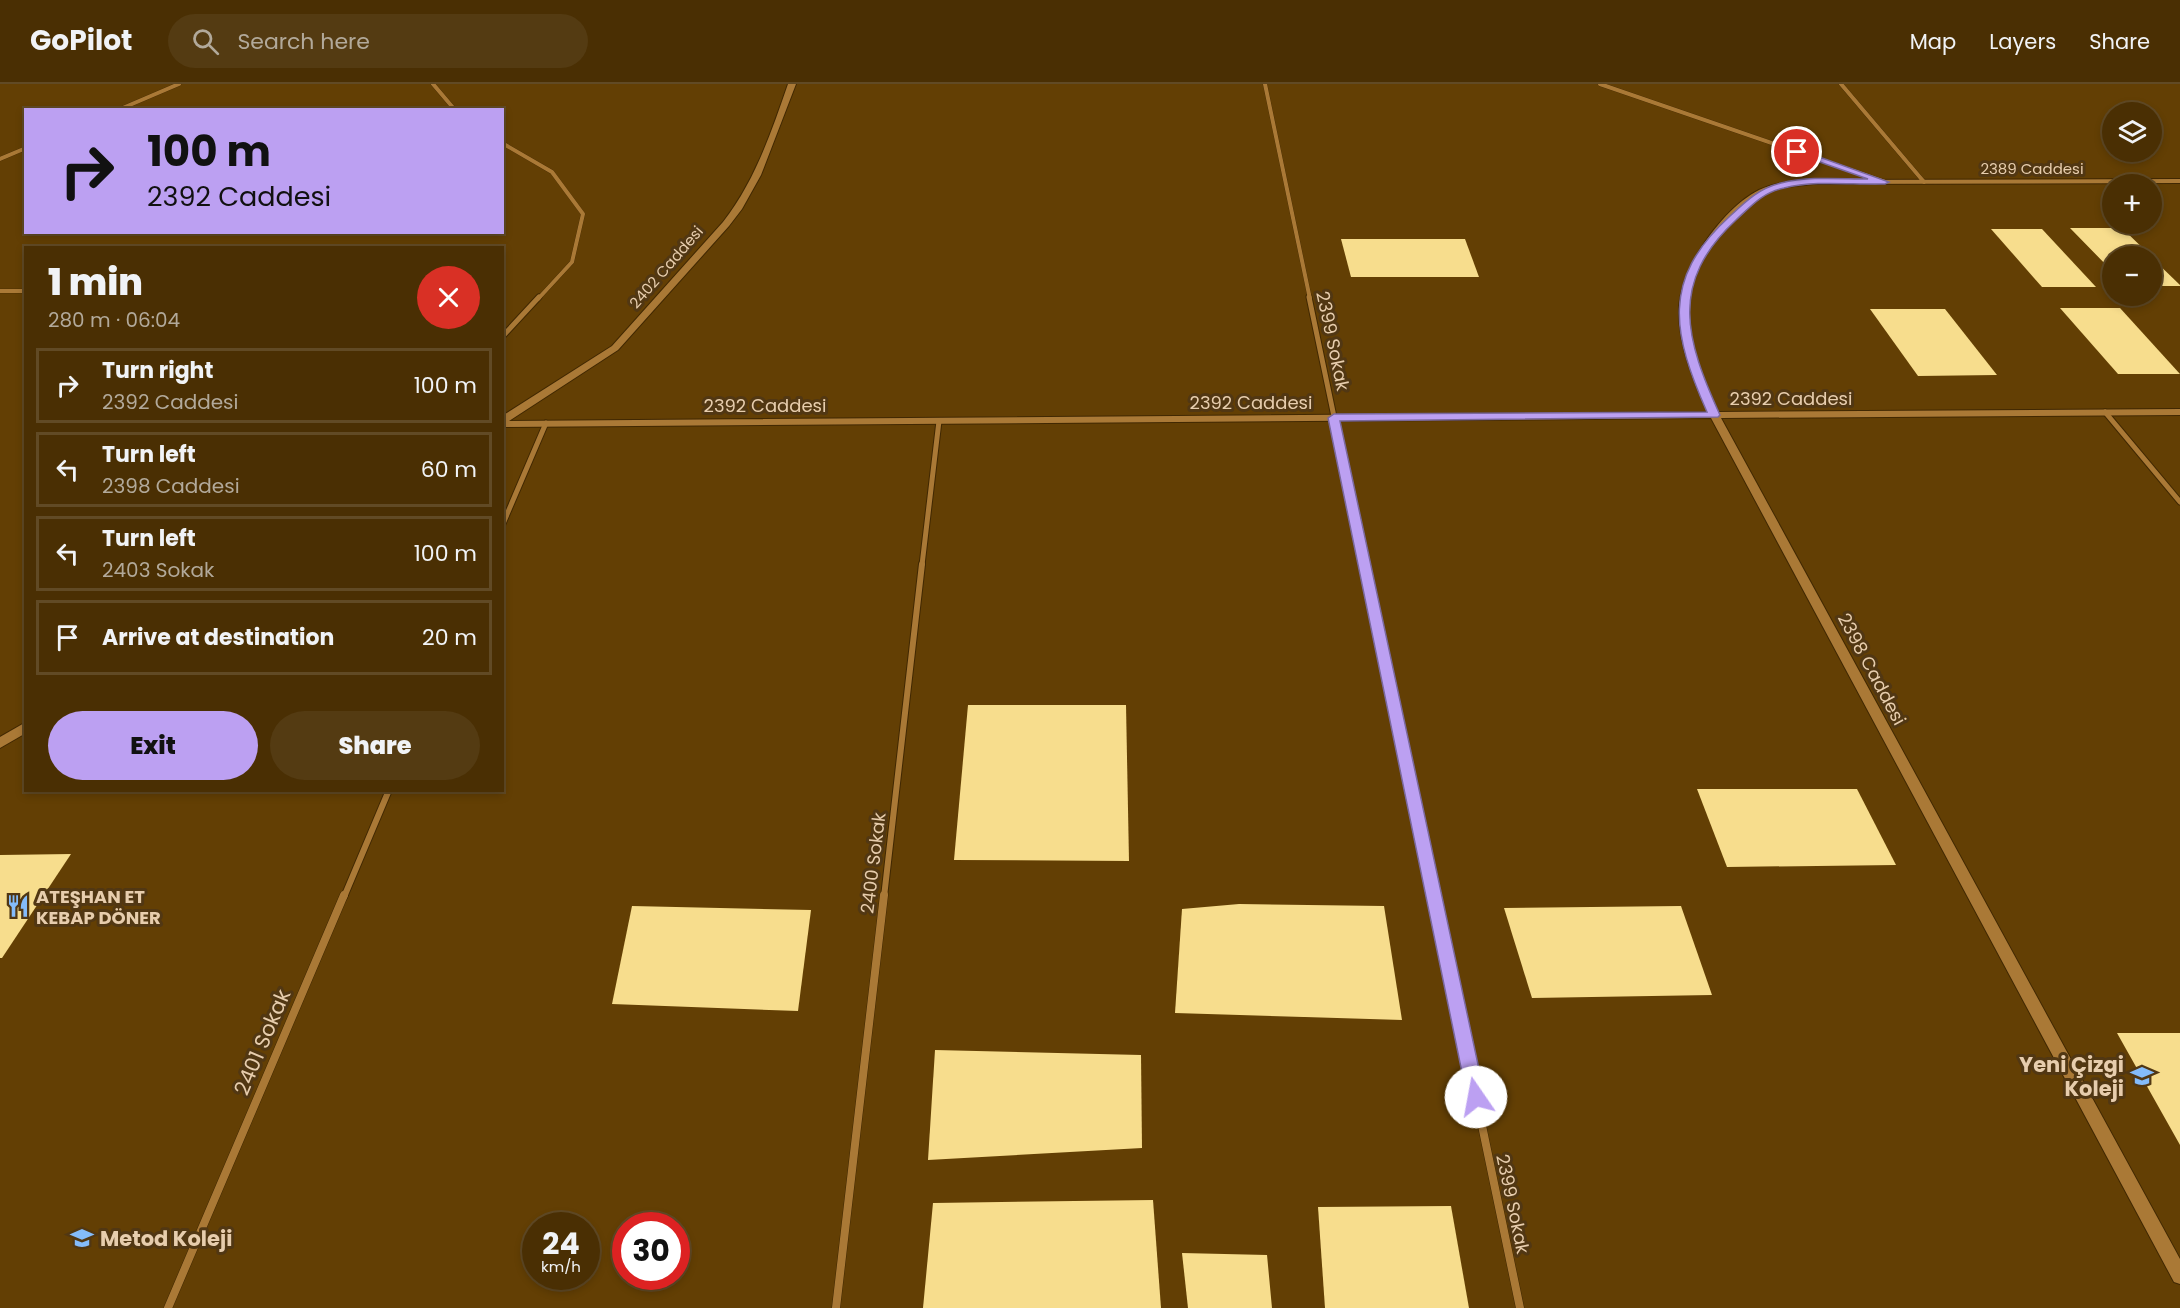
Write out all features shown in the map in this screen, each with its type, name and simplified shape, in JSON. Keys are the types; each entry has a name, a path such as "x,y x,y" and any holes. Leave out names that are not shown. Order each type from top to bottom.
{"street":[{"path":"123,108 179,84"},
{"path":"434,84 453,108"},
{"name":"2402 Caddesi","path":"504,421 615,348 726,225 742,205 754,184 792,84"},
{"name":"2399 Sokak","path":"1265,84 1520,1308"},
{"path":"1600,84 1885,182"},
{"path":"1841,84 1924,182"},
{"path":"504,144 552,172 583,214 572,262 504,335"},
{"path":"0,159 24,149"},
{"name":"2389 Caddesi","path":"1885,182 2180,180"},
{"name":"2398 Caddesi","path":"1885,182 1813,182 1783,185 1760,193 1715,234 1694,268 1683,307 1686,343 1697,377 1714,415 2180,1276"},
{"path":"0,291 24,291"},
{"path":"2105,412 2180,502"},
{"name":"2392 Caddesi","path":"504,422 2180,412"},
{"name":"2400 Sokak","path":"836,1308 939,421"},
{"path":"504,521 546,423"},
{"path":"0,743 24,728"},
{"name":"2401 Sokak","path":"168,1308 388,792"}],"building":[{"path":"2070,228 2102,228 2102,234 2128,234 2141,246 2102,246 2102,261"},
{"path":"1991,229 2042,229 2096,287 2042,287"},
{"path":"1341,239 1465,239 1479,277 1351,277"},
{"path":"2162,268 2180,285 2162,286"},
{"path":"2060,308 2120,308 2180,374 2118,374"},
{"path":"1870,309 1945,309 1997,375 1918,376"},
{"path":"968,705 1126,705 1129,861 954,860"},
{"path":"1697,789 1857,789 1896,865 1727,867"},
{"name":"ATEŞHAN ET KEBAP DÖNER","path":"71,854 2,958 0,958 0,855"},
{"path":"1239,904 1384,906 1402,1020 1175,1013 1182,909"},
{"path":"632,906 811,910 798,1011 612,1004"},
{"path":"1681,906 1712,995 1532,998 1504,908"},
{"path":"2117,1033 2180,1033 2180,1145"},
{"path":"935,1050 1141,1055 1142,1148 928,1160"},
{"path":"1153,1200 1161,1308 923,1308 933,1203"},
{"path":"1451,1206 1469,1308 1325,1308 1318,1207"},
{"path":"1182,1253 1267,1255 1272,1308 1188,1308"}],"place":[{"name":"ATEŞHAN ET KEBAP DÖNER","path":"18,906"},
{"name":"Yeni Çizgi Koleji","path":"2142,1076"},
{"name":"Metod Koleji","path":"82,1238"}],"route":[{"path":"1476,1097 1334,418 1714,415 1697,377 1686,343 1683,307 1694,268 1715,234 1760,193 1783,185 1813,182 1885,182 1797,152"}]}
